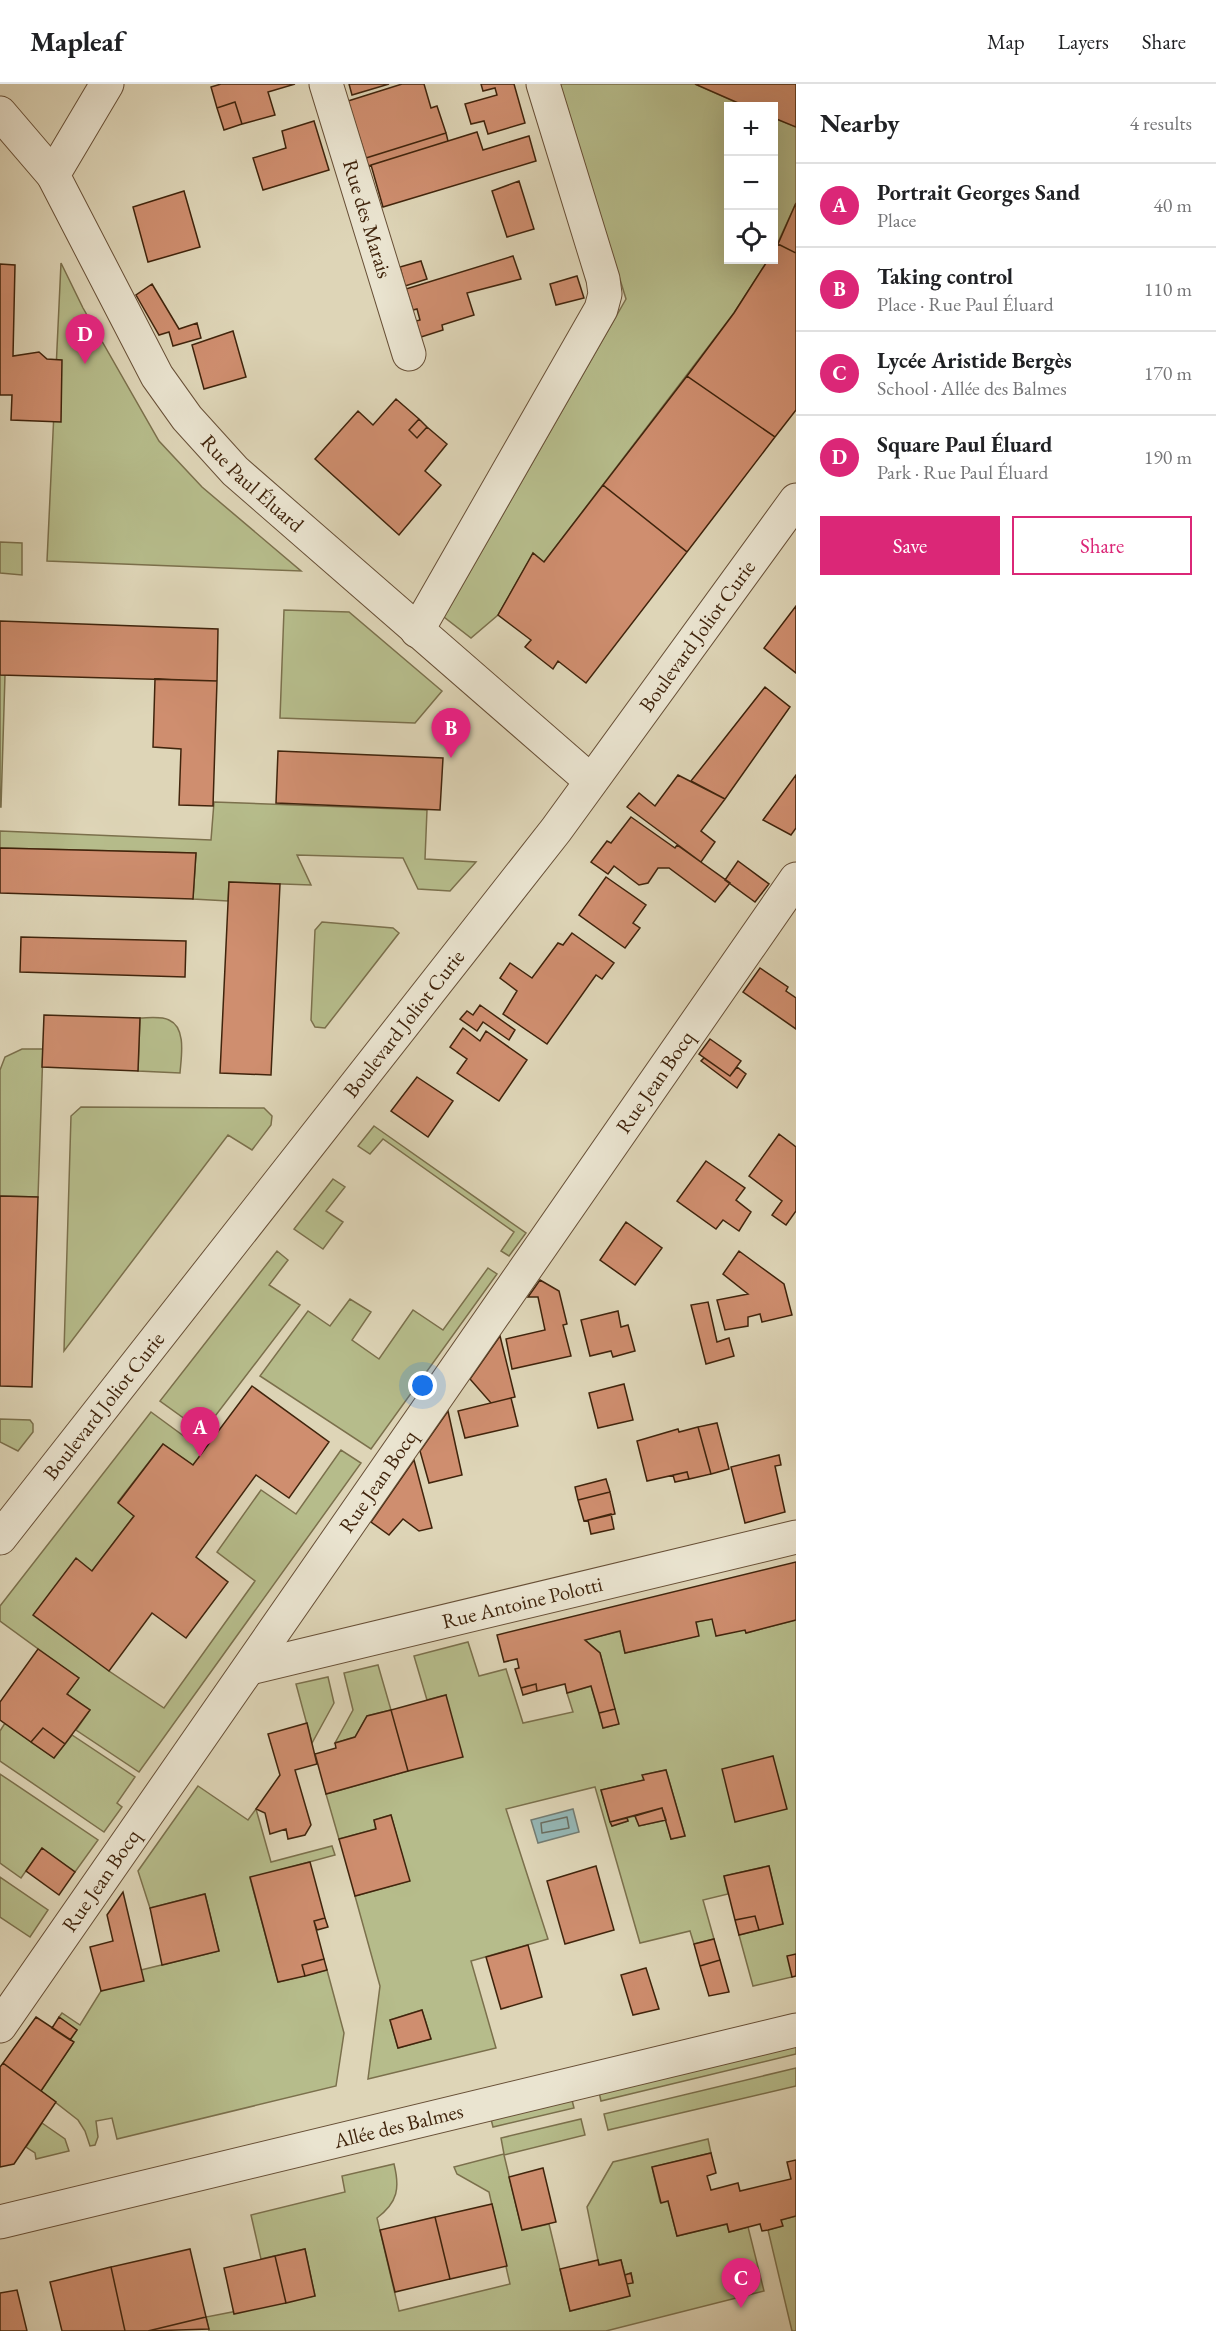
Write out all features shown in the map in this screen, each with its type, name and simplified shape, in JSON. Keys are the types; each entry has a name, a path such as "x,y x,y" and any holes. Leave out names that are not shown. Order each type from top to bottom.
{"street":[{"path":"53,175 107,84"},
{"name":"Rue des Marais","path":"326,84 409,354"},
{"path":"417,632 595,319 605,294 603,279 543,84"},
{"name":"Rue Paul Éluard","path":"0,112 53,175 157,376 187,418 235,471 417,632 591,781"},
{"name":"Boulevard Joliot Curie","path":"0,1538 591,781 796,500"},
{"name":"Rue Jean Bocq","path":"0,2026 796,879"},
{"name":"Rue Antoine Polotti","path":"250,1668 796,1537"},
{"name":"Allée des Balmes","path":"0,2222 796,2030"}],"green space":[{"path":"560,84 695,84 736,102 724,102 724,264 765,264 734,313 544,562 533,554 498,615 471,638 444,617 626,299"},
{"path":"778,120 796,127 796,203 778,242"},
{"path":"61,263 83,308 159,441 202,487 301,571 47,561"},
{"path":"0,542 22,543 22,575 0,573"},
{"path":"284,610 349,612 442,691 415,723 280,718"},
{"path":"0,675 5,675 1,807 0,807"},
{"path":"214,802 427,810 425,859 476,862 450,891 418,889 403,858 297,855 311,885 229,882 228,901 193,899 196,853 0,848 0,831 211,840"},
{"path":"322,922 393,928 399,933 325,1028 315,1027 311,1020 315,930"},
{"path":"140,1018 162,1018 175,1024 182,1044 180,1073 138,1071"},
{"path":"22,1049 43,1049 38,1197 0,1196 0,1070 5,1057"},
{"path":"81,1107 264,1108 272,1116 271,1125 252,1150 228,1135 64,1351 71,1116"},
{"path":"374,1126 526,1233 509,1256 501,1251 514,1232 383,1139 370,1154 358,1146"},
{"path":"333,1179 345,1187 326,1211 343,1222 323,1249 294,1229"},
{"path":"277,1251 288,1260 269,1285 300,1305 203,1432 160,1401"},
{"path":"488,1268 497,1274 371,1449 260,1376 308,1311 330,1326 350,1299 371,1312 352,1340 379,1359 413,1310 443,1330"},
{"path":"151,1412 204,1451 193,1465 163,1444 118,1502 134,1516 92,1571 109,1671 164,1708 255,1581 217,1552 261,1490 296,1514 341,1450 361,1463 139,1772 76,1730 90,1710 67,1694 78,1678 0,1621 0,1606"},
{"path":"0,1419 30,1420 33,1424 33,1432 18,1451 0,1442"},
{"path":"712,1619 745,1630 746,1633 796,1620 796,1954 792,1977 753,1986 739,1935 783,1924 769,1866 724,1876 728,1894 703,1900 714,1939 694,1944 690,1931 640,1943 595,1787 506,1809 548,1939 471,1961 496,2048 368,2079 380,1986 355,1896 409,1881 391,1815 374,1820 376,1829 339,1839 326,1794 408,1771 446,1695 427,1700 414,1656 468,1642 479,1676 506,1669 523,1723 573,1712 567,1693 591,1686 603,1728 618,1724 600,1653 585,1640 620,1631 625,1653 698,1636 696,1622","holes":["666,1770 685,1836 671,1839 666,1820 639,1826 635,1816 612,1826 601,1790 644,1780 643,1775","422,2010 431,2039 398,2048 390,2020"]},
{"path":"378,1665 391,1710 367,1716 355,1737 335,1743 353,1710 344,1673"},
{"path":"328,1677 334,1703 312,1743 296,1684"},
{"path":"5,1723 54,1758 72,1735 135,1777 117,1803 122,1807 104,1832 0,1761 0,1731"},
{"path":"0,1774 98,1840 75,1872 42,1848 21,1878 0,1863"},
{"path":"198,1786 248,1820 256,1809 271,1862 332,1846 335,1855 250,1878 278,1982 327,1970 344,2033 336,2086 117,2139 112,2118 96,2121 98,2137 95,2145 90,2146 78,2120 41,2091 73,2043 70,2040 77,2030 59,2017 62,2013 80,2025 101,1991 141,1970 219,1951 205,1894 150,1908 138,1871"},
{"path":"0,1877 48,1910 30,1937 0,1917"},
{"path":"796,2045 796,2054 601,2101 599,2092"},
{"path":"796,2068 796,2086 608,2130 604,2114"},
{"path":"572,2100 574,2108 493,2127 491,2119"},
{"path":"581,2119 585,2135 504,2155 522,2230 549,2224 570,2311 630,2296 627,2284 633,2282 631,2273 625,2275 621,2260 599,2265 587,2207 613,2162 708,2139 711,2153 652,2167 660,2202 668,2201 677,2236 727,2224 729,2232 748,2227 764,2291 606,2331 209,2331 206,2317 315,2296 305,2249 261,2259 251,2215 345,2192 342,2176 394,2164 397,2180 396,2194 389,2206 377,2218 399,2311 510,2284 489,2192 457,2174 454,2167 504,2154 501,2138"},
{"path":"42,2123 65,2139 69,2151 36,2159 35,2153 26,2147"},
{"path":"796,2216 796,2331 792,2331 768,2230 782,2226 781,2220"}],"water":[{"path":"573,1809 579,1832 538,1843 531,1820"}],"building":[{"path":"221,84 295,84 268,92 275,115 242,124 235,102 217,108 211,87"},
{"path":"349,84 389,84 352,95"},
{"path":"402,84 424,84 431,108 437,106 446,133 366,158 348,101"},
{"path":"481,84 514,84 525,123 488,134 484,121 471,124 465,104 497,95 495,88 483,91"},
{"path":"695,84 796,84 796,127 778,120 778,102 736,102"},
{"path":"235,102 242,124 224,130 217,108"},
{"path":"314,121 329,170 263,190 253,158 286,148 282,131"},
{"path":"477,132 483,150 529,136 536,161 383,207 371,165"},
{"path":"446,133 448,141 368,166 366,158"},
{"path":"519,181 534,229 507,237 492,191"},
{"path":"184,191 200,247 148,262 133,207"},
{"path":"796,203 796,253 778,244"},
{"path":"778,244 796,253 796,410 775,437 687,376 734,313 765,264 778,264"},
{"path":"513,256 521,279 467,293 474,315 442,325 443,330 421,337 416,321 420,320 417,309 413,310 406,289"},
{"path":"421,261 427,279 405,286 400,267"},
{"path":"0,264 15,265 13,356 39,352 47,359 62,360 61,422 11,420 12,395 0,395"},
{"path":"577,276 584,298 556,305 550,284"},
{"path":"152,284 179,329 197,323 201,338 173,346 169,332 159,335 136,295"},
{"path":"233,331 246,377 204,389 192,345"},
{"path":"687,376 775,437 687,552 603,485"},
{"path":"396,399 419,419 409,430 417,438 427,427 447,444 425,471 441,485 399,535 315,459 358,411 373,425"},
{"path":"419,419 427,427 417,438 409,430"},
{"path":"603,485 687,552 586,683 558,661 553,669 525,647 531,640 498,615 533,553 544,562"},
{"path":"796,606 796,673 764,648"},
{"path":"0,621 218,629 217,681 0,675"},
{"path":"155,679 217,681 213,806 179,805 181,749 153,747"},
{"path":"765,687 790,707 725,799 691,781"},
{"path":"278,751 443,758 440,810 276,803"},
{"path":"678,775 725,799 701,831 715,842 701,862 627,807 639,793 655,806"},
{"path":"796,775 796,828 791,835 763,820"},
{"path":"631,817 675,848 677,845 730,883 715,902 669,868 658,868 648,883 639,885 614,866 608,874 591,862 607,841 611,843"},
{"path":"0,848 196,853 193,899 0,893"},
{"path":"738,861 769,884 755,902 725,880"},
{"path":"606,877 646,905 633,923 640,928 625,948 579,915"},
{"path":"229,882 280,884 271,1075 220,1073"},
{"path":"572,933 614,963 602,979 596,975 547,1044 503,1014 517,991 500,978 510,963 532,978 558,943 563,945"},
{"path":"21,937 186,941 185,977 20,972"},
{"path":"760,968 788,987 786,991 796,998 796,1029 743,992"},
{"path":"480,1005 515,1030 509,1040 483,1022 477,1031 460,1019 467,1011 473,1015"},
{"path":"44,1015 140,1018 138,1071 42,1067"},
{"path":"463,1028 480,1041 486,1031 527,1060 499,1101 457,1073 467,1059 450,1047"},
{"path":"710,1039 741,1061 730,1076 699,1054"},
{"path":"704,1058 730,1076 737,1067 746,1074 737,1088 701,1061"},
{"path":"417,1077 453,1101 428,1137 391,1111"},
{"path":"779,1134 796,1147 796,1211 786,1225 772,1215 782,1201 749,1176"},
{"path":"706,1161 745,1188 736,1200 751,1212 739,1231 723,1220 716,1229 677,1201"},
{"path":"0,1196 38,1197 32,1387 0,1386"},
{"path":"626,1222 662,1248 635,1285 600,1260"},
{"path":"739,1251 784,1284 792,1315 762,1322 760,1314 748,1317 748,1326 725,1330 717,1300 748,1294 723,1274"},
{"path":"540,1280 559,1291 567,1324 563,1325 571,1356 512,1369 506,1339 545,1330 538,1297 528,1297"},
{"path":"708,1302 717,1342 729,1338 734,1356 706,1364 691,1305"},
{"path":"618,1311 621,1327 628,1325 635,1351 613,1357 611,1351 590,1356 581,1320"},
{"path":"500,1336 515,1397 491,1403 470,1379"},
{"path":"624,1384 633,1420 598,1428 589,1393"},
{"path":"252,1386 329,1442 289,1498 256,1475 196,1557 228,1582 186,1638 152,1613 109,1671 33,1615 76,1558 92,1571 134,1516 118,1503 163,1444 193,1465"},
{"path":"511,1398 518,1426 465,1438 458,1411"},
{"path":"448,1411 462,1475 429,1483 420,1451"},
{"path":"717,1423 729,1469 711,1474 698,1427"},
{"path":"698,1427 711,1474 689,1479 687,1472 647,1481 637,1441 678,1429 679,1432"},
{"path":"779,1455 781,1465 775,1466 785,1512 745,1523 731,1467"},
{"path":"414,1460 432,1528 419,1531 403,1519 389,1535 371,1522"},
{"path":"687,1472 689,1479 675,1482 673,1475"},
{"path":"606,1479 610,1492 578,1500 575,1487"},
{"path":"610,1492 615,1514 584,1521 578,1500"},
{"path":"611,1514 614,1529 591,1534 588,1520"},
{"path":"796,1562 796,1620 746,1633 745,1630 716,1636 712,1619 696,1622 699,1636 625,1653 620,1631 585,1640 600,1653 615,1709 599,1713 591,1686 567,1693 565,1684 537,1691 536,1684 521,1688 515,1669 519,1668 517,1659 504,1662 497,1635"},
{"path":"38,1649 79,1678 67,1694 90,1710 65,1744 43,1728 31,1742 0,1720 0,1702"},
{"path":"536,1684 537,1691 523,1695 521,1688"},
{"path":"446,1695 463,1757 408,1771 391,1710"},
{"path":"615,1709 619,1724 603,1728 599,1713"},
{"path":"391,1710 408,1771 326,1794 315,1754 336,1748 335,1743 355,1737 367,1716"},
{"path":"307,1723 317,1764 295,1770 311,1825 305,1835 288,1839 286,1829 270,1834 265,1813 256,1809 280,1775 268,1734"},
{"path":"43,1728 65,1744 54,1758 31,1742"},
{"path":"773,1756 787,1809 735,1822 722,1769"},
{"path":"666,1770 685,1836 671,1839 662,1808 610,1822 601,1790 644,1780 642,1775"},
{"path":"662,1808 666,1820 639,1826 635,1816"},
{"path":"391,1815 410,1881 355,1896 339,1839 376,1829 374,1820"},
{"path":"627,1818 628,1821 612,1826 610,1822"},
{"path":"42,1848 75,1872 59,1895 26,1871"},
{"path":"310,1862 325,1918 314,1921 324,1959 302,1965 305,1976 278,1982 250,1877"},
{"path":"596,1866 614,1930 565,1944 547,1881"},
{"path":"769,1866 783,1924 759,1930 755,1916 735,1920 724,1876"},
{"path":"123,1892 144,1981 101,1991 90,1947 113,1941 107,1915"},
{"path":"205,1894 219,1951 162,1965 150,1908"},
{"path":"755,1916 759,1930 739,1935 735,1920"},
{"path":"325,1918 328,1927 317,1930 314,1921"},
{"path":"714,1939 720,1960 700,1966 694,1944"},
{"path":"528,1945 542,1997 501,2009 486,1957"},
{"path":"796,1954 796,1976 792,1977 787,1956"},
{"path":"324,1959 327,1970 305,1976 302,1965"},
{"path":"720,1960 729,1992 709,1996 700,1966"},
{"path":"646,1968 659,2009 633,2015 621,1975"},
{"path":"422,2010 431,2039 398,2048 390,2020"},
{"path":"36,2017 74,2042 41,2091 3,2063"},
{"path":"59,2017 77,2030 70,2040 52,2028"},
{"path":"3,2063 56,2102 14,2164 0,2167 0,2067"},
{"path":"711,2153 716,2173 707,2176 711,2190 738,2183 740,2191 791,2179 787,2162 796,2160 796,2216 781,2220 783,2226 768,2230 762,2231 760,2224 729,2232 727,2224 677,2236 668,2201 661,2203 652,2167"},
{"path":"543,2168 556,2222 522,2230 509,2177"},
{"path":"492,2204 507,2266 450,2279 435,2217"},
{"path":"435,2217 450,2279 395,2292 380,2230"},
{"path":"190,2249 206,2317 148,2331 125,2331 111,2267"},
{"path":"305,2249 315,2296 286,2303 275,2256"},
{"path":"275,2256 286,2303 234,2314 224,2268"},
{"path":"598,2260 599,2265 621,2260 630,2296 570,2311 560,2269"},
{"path":"111,2267 125,2331 62,2331 50,2282"},
{"path":"631,2273 633,2283 627,2284 625,2275"},
{"path":"17,2290 27,2331 0,2331 0,2293"},
{"path":"206,2317 209,2329 148,2331"}],"place":[{"name":"Square Paul Éluard","path":"85,364"},
{"name":"Taking control","path":"451,758"},
{"name":"Portrait Georges Sand","path":"200,1457"},
{"name":"Lycée Aristide Bergès","path":"741,2308"}]}
